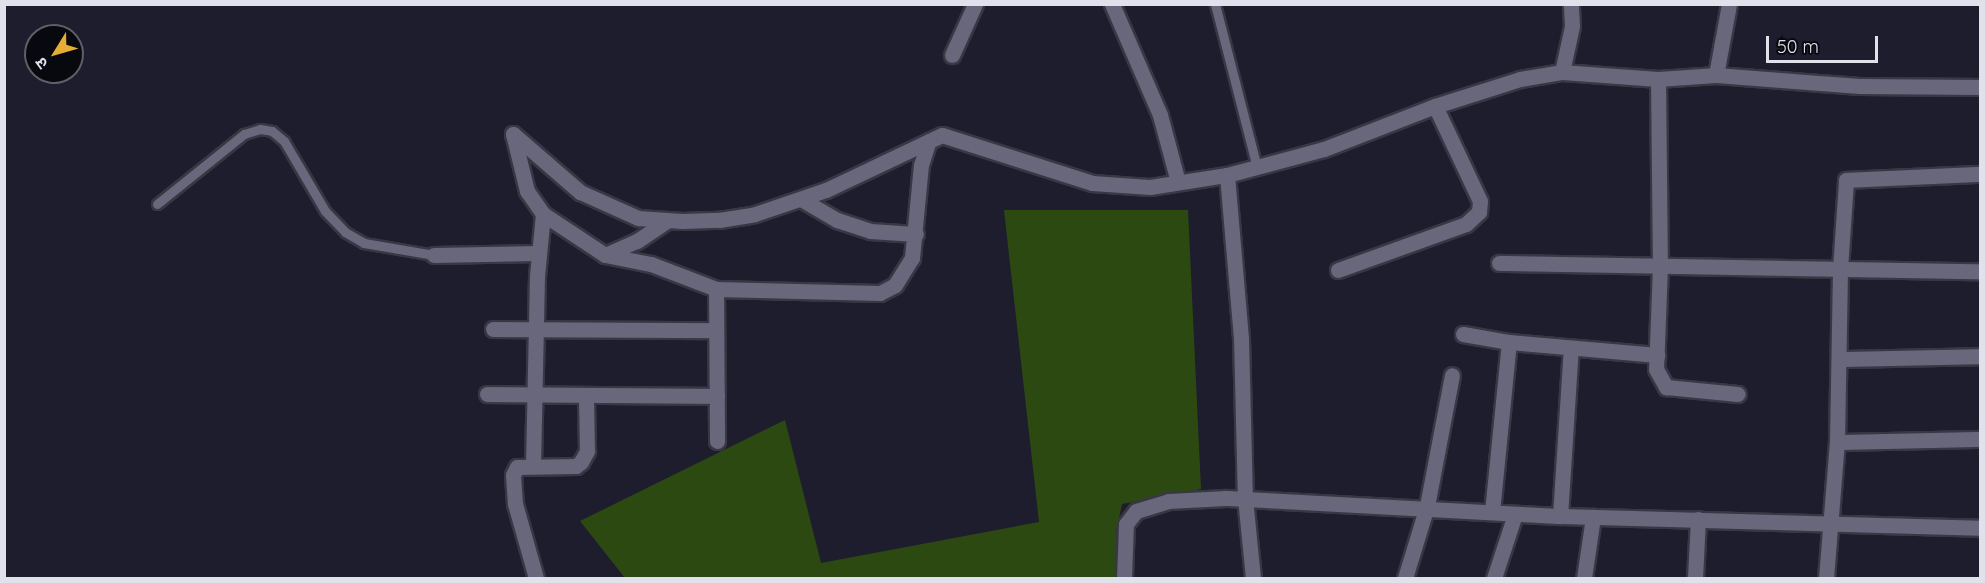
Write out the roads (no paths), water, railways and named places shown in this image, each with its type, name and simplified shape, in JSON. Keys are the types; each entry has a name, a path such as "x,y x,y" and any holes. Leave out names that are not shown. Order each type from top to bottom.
{"street":[{"path":"952,55 975,4"},
{"path":"1112,4 1160,115 1178,182"},
{"path":"1562,72 1572,26 1571,4"},
{"path":"1716,75 1730,4"},
{"path":"929,141 921,165 916,234 906,271 895,285 880,293 716,289 651,264 605,255 543,214 527,191 513,134 580,192 638,218 719,220 801,199 942,135 1092,183 1150,187 1227,175 1324,149 1435,106 1520,79 1562,72 1658,79 1716,75 1860,86 1980,87"},
{"path":"1658,79 1660,266 1656,369 1666,387 1738,394"},
{"path":"1338,270 1466,224 1479,212 1480,201 1435,106"},
{"path":"1826,579 1828,522 1837,442 1840,269 1846,180 1850,177 1980,174"},
{"path":"1227,175 1241,338 1245,498 1253,579"},
{"path":"801,199 837,220 870,231 916,234"},
{"path":"534,466 538,253 543,214"},
{"path":"605,255 637,241 668,220"},
{"path":"434,255 538,253"},
{"path":"1499,263 1980,271"},
{"path":"716,289 717,441"},
{"path":"493,328 716,330"},
{"path":"1463,334 1509,342 1657,355"},
{"path":"1492,512 1509,342"},
{"path":"1560,516 1571,348"},
{"path":"1840,359 1980,356"},
{"path":"1405,579 1427,506 1452,375"},
{"path":"487,394 586,398 717,396"},
{"path":"536,579 513,486 517,467 576,466 581,462 586,451 586,398"},
{"path":"1837,442 1980,439"},
{"path":"1124,579 1126,524 1136,511 1168,501 1245,498 1427,506 1560,516 1980,528"},
{"path":"1494,579 1515,514"},
{"path":"1584,579 1593,517"},
{"path":"1695,579 1698,519"}],"lane":[{"path":"1215,4 1257,167"},
{"path":"157,204 244,134 260,129 272,131 284,141 325,211 345,232 364,243 434,255"}]}
